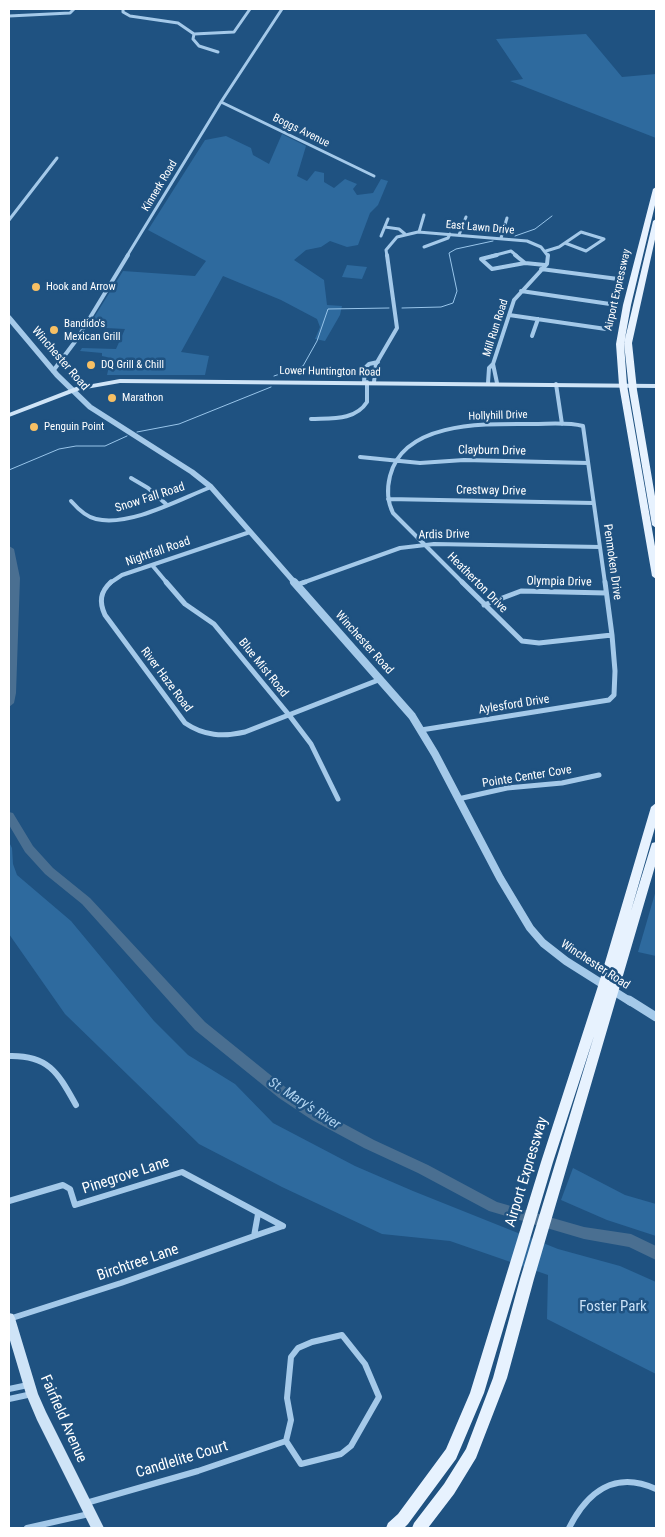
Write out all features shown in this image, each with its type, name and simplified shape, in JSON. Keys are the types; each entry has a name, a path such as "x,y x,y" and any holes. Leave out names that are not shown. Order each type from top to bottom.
{"main road":[{"name":"Airport Expressway","path":"656,189 627,305 620,344 656,525"},
{"name":"Airport Expressway","path":"656,220 628,343 628,385 656,576"},
{"name":"Lower Huntington Road","path":"9,415 70,391 104,382 133,380 656,386"},
{"name":"Airport Expressway","path":"419,1528 449,1489 471,1453 500,1378 527,1279 561,1168 656,807"},
{"name":"Airport Expressway","path":"393,1528 403,1518 451,1454 477,1392 547,1162 656,846"},
{"name":"Fairfield Avenue","path":"9,1318 30,1390 58,1452 98,1528"}],"street":[{"path":"9,16 70,13 74,9"},
{"path":"123,9 123,12 127,15 178,23 194,34 234,32 250,9"},
{"name":"Kinnerk Road","path":"53,371 77,339 220,102 282,9"},
{"path":"194,34 193,39 196,44 218,52"},
{"name":"Boggs Avenue","path":"220,102 374,176"},
{"path":"9,220 57,158"},
{"path":"419,232 424,215"},
{"path":"459,235 466,217"},
{"path":"501,238 507,218"},
{"path":"381,236 388,220"},
{"path":"385,227 399,229 408,233"},
{"path":"524,263 511,251 481,259 492,269 524,263 545,265 549,258 546,251 565,243 581,232 604,239 586,251 565,243"},
{"path":"368,382 397,328 386,250 392,241 408,233"},
{"name":"East Lawn Drive","path":"408,233 450,234 527,241 542,247 546,251"},
{"path":"424,247 448,238 450,234"},
{"name":"Mill Run Road","path":"488,383 490,368 514,300 545,265"},
{"path":"542,269 553,272 618,279"},
{"path":"521,290 610,304"},
{"path":"509,315 606,329"},
{"name":"Winchester Road","path":"9,318 70,391 90,407 192,472 211,487 381,679 421,730 500,878 530,928 543,943 566,961 608,989 656,1017"},
{"path":"532,336 538,319"},
{"path":"311,419 343,417 358,412 367,401 368,382 365,368 369,364 378,362"},
{"name":"Mill Run Road","path":"493,364 497,383"},
{"path":"556,384 562,424"},
{"name":"Hollyhill Drive","path":"395,462 403,451 410,446 452,428 487,424 562,424 583,426"},
{"name":"Penmoken Drive","path":"583,426 612,635 615,671 614,695 609,700"},
{"name":"Clayburn Drive","path":"360,457 395,462 464,460 588,463"},
{"path":"388,500 389,474 395,462"},
{"path":"130,478 148,488 166,504"},
{"name":"Snow Fall Road","path":"71,501 87,516 104,520 129,517 211,487"},
{"name":"Crestway Drive","path":"388,500 593,503"},
{"name":"Heatherton Drive","path":"388,500 396,517 522,641 539,643 612,635"},
{"name":"Nightfall Road","path":"105,615 100,604 104,586 122,575 250,532"},
{"name":"Ardis Drive","path":"296,585 400,548 424,545 600,547"},
{"name":"Blue Mist Road","path":"152,565 185,604 214,624 289,715 311,744 338,799"},
{"name":"Olympia Drive","path":"484,605 521,591 606,593"},
{"name":"River Haze Road","path":"105,615 185,723 192,728 208,735 225,737 245,732 289,715"},
{"path":"289,715 381,679"},
{"name":"Aylesford Drive","path":"421,730 609,700"},
{"name":"Pointe Center Cove","path":"458,799 507,788 562,783 599,775"},
{"path":"9,1056 33,1056 51,1066 57,1072 76,1105"},
{"name":"Pinegrove Lane","path":"9,1201 63,1185 70,1189 75,1205 182,1172 283,1226"},
{"path":"254,1236 258,1214"},
{"name":"Birchtree Lane","path":"9,1318 121,1283 283,1226"},
{"path":"342,1335 364,1359 375,1382 379,1397 351,1446 341,1454 301,1464 286,1441 290,1420 286,1398 291,1357 298,1348 312,1342 342,1335"},
{"path":"9,1389 30,1390"},
{"path":"9,1399 30,1390"},
{"name":"Candlelite Court","path":"26,1528 276,1446 286,1441"},
{"path":"569,1528 587,1499 600,1488 624,1481 655,1488"}],"green space":[{"path":"586,34 622,77 656,74 656,138 510,81 523,79 496,39"},
{"path":"282,134 306,146 297,176 307,181 315,171 324,173 324,182 334,188 345,179 357,184 353,189 357,195 373,193 381,179 388,181 378,205 370,213 358,245 347,247 330,241 321,247 306,250 294,260 324,280 327,305 342,306 340,315 325,341 315,339 320,327 317,319 281,300 223,276 181,352 209,356 205,375 107,375 111,358 102,356 102,353 80,351 82,348 116,349 125,329 88,327 123,271 195,276 206,261 148,230 205,140 226,136 251,148 253,155 269,164"},
{"path":"347,265 367,267 362,279 342,277"},
{"name":"Foster Park","path":"9,842 12,848 13,864 17,875 71,921 154,1021 188,1055 235,1084 273,1123 355,1166 413,1191 558,1249 620,1266 656,1282 656,1374 547,1319 548,1275 450,1241 382,1234 282,1187 199,1144 65,1014 9,934"},
{"path":"656,890 656,956 638,952"},
{"path":"573,1168 625,1195 656,1204 656,1236 607,1220 561,1200"}],"waterway":[{"path":"515,236 535,229 552,216"},
{"path":"402,308 441,307 453,303 457,291 449,253 456,249 493,241"},
{"path":"274,376 303,366 317,341 328,309 389,308"},
{"path":"137,432 179,424 271,387"},
{"path":"9,470 59,449 76,446 105,446 127,436"},
{"name":"St. Mary's River","path":"9,549 15,578 12,674 9,703"},
{"name":"St. Mary's River","path":"9,816 29,849 49,871 86,901 200,1026 284,1094 317,1116 369,1144 423,1169 494,1207 584,1233 631,1241 656,1253"}],"place":[{"name":"Hook and Arrow","path":"36,287"},
{"name":"Bandido's Mexican Grill","path":"54,330"},
{"name":"DQ Grill & Chill","path":"91,365"},
{"name":"Marathon","path":"112,398"},
{"name":"Penguin Point","path":"34,427"}]}
